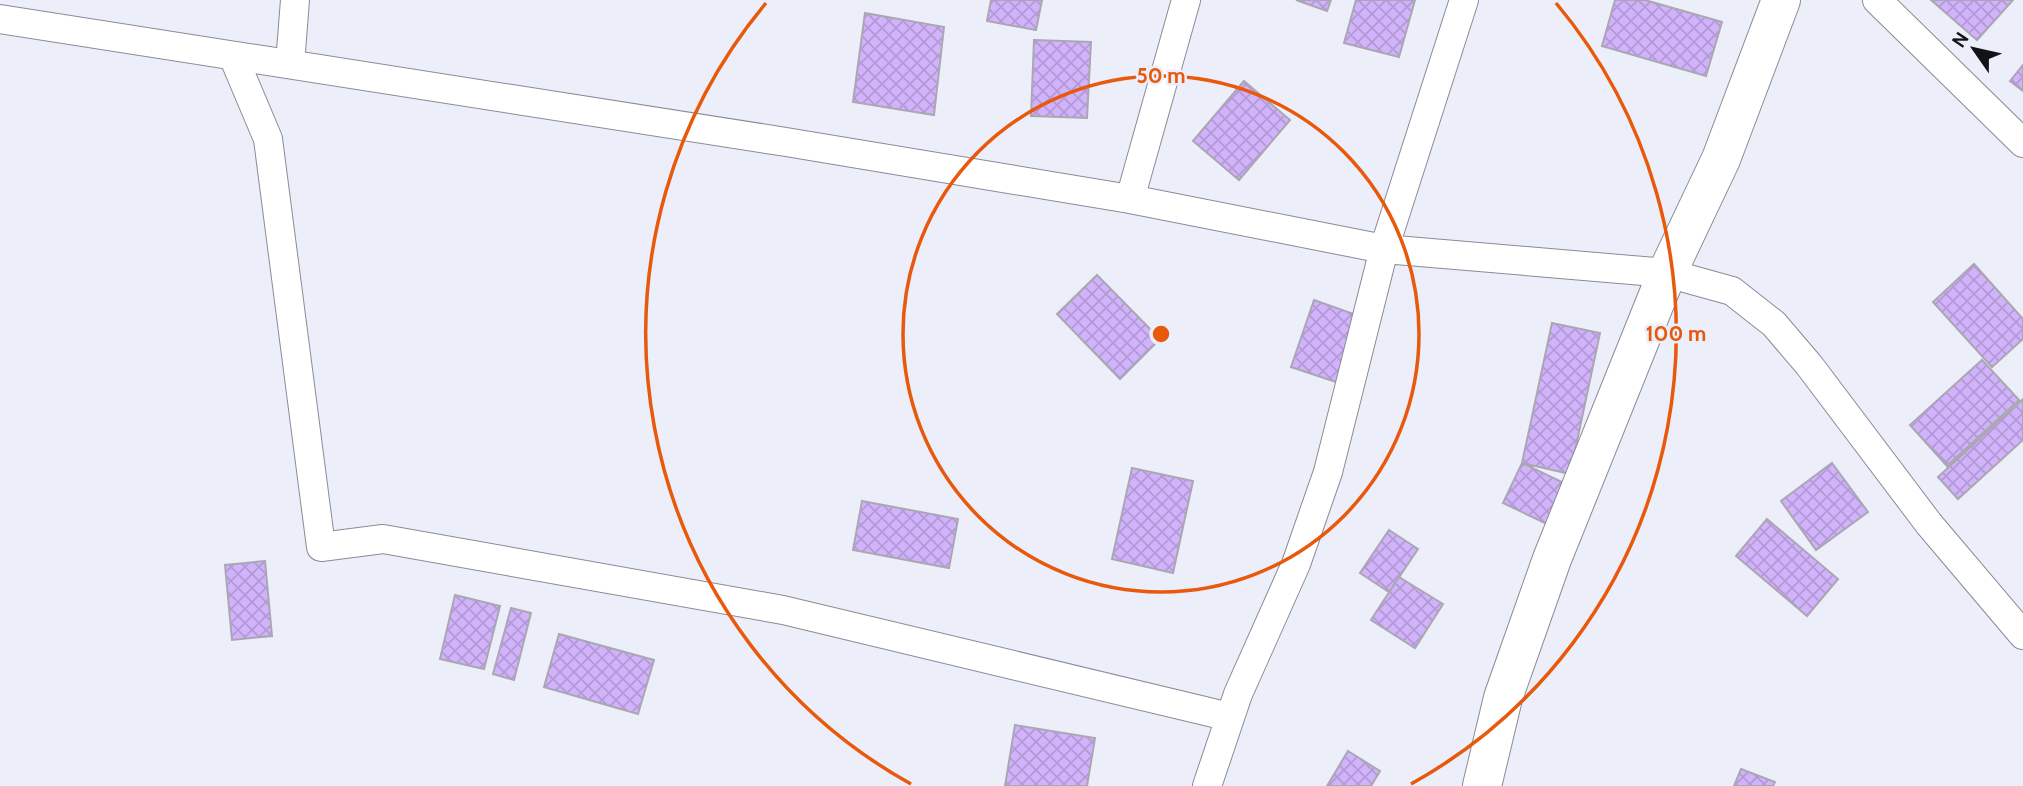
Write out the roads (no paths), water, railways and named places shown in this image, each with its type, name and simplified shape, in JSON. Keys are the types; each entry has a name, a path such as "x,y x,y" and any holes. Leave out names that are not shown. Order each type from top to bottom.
{"street":[{"path":"290,64 295,0"},
{"path":"1130,199 1186,0"},
{"path":"1207,786 1238,694 1296,564 1328,472 1384,250 1464,0"},
{"path":"1482,786 1503,698 1552,559 1667,273 1721,159 1781,0"},
{"path":"1877,0 2023,143"},
{"path":"0,19 786,142 1130,199 1384,250 1667,273 1732,291 1774,324 1809,365 1929,524 2023,635"},
{"path":"233,55 268,139 321,547 383,539 783,610 1230,717"}]}
